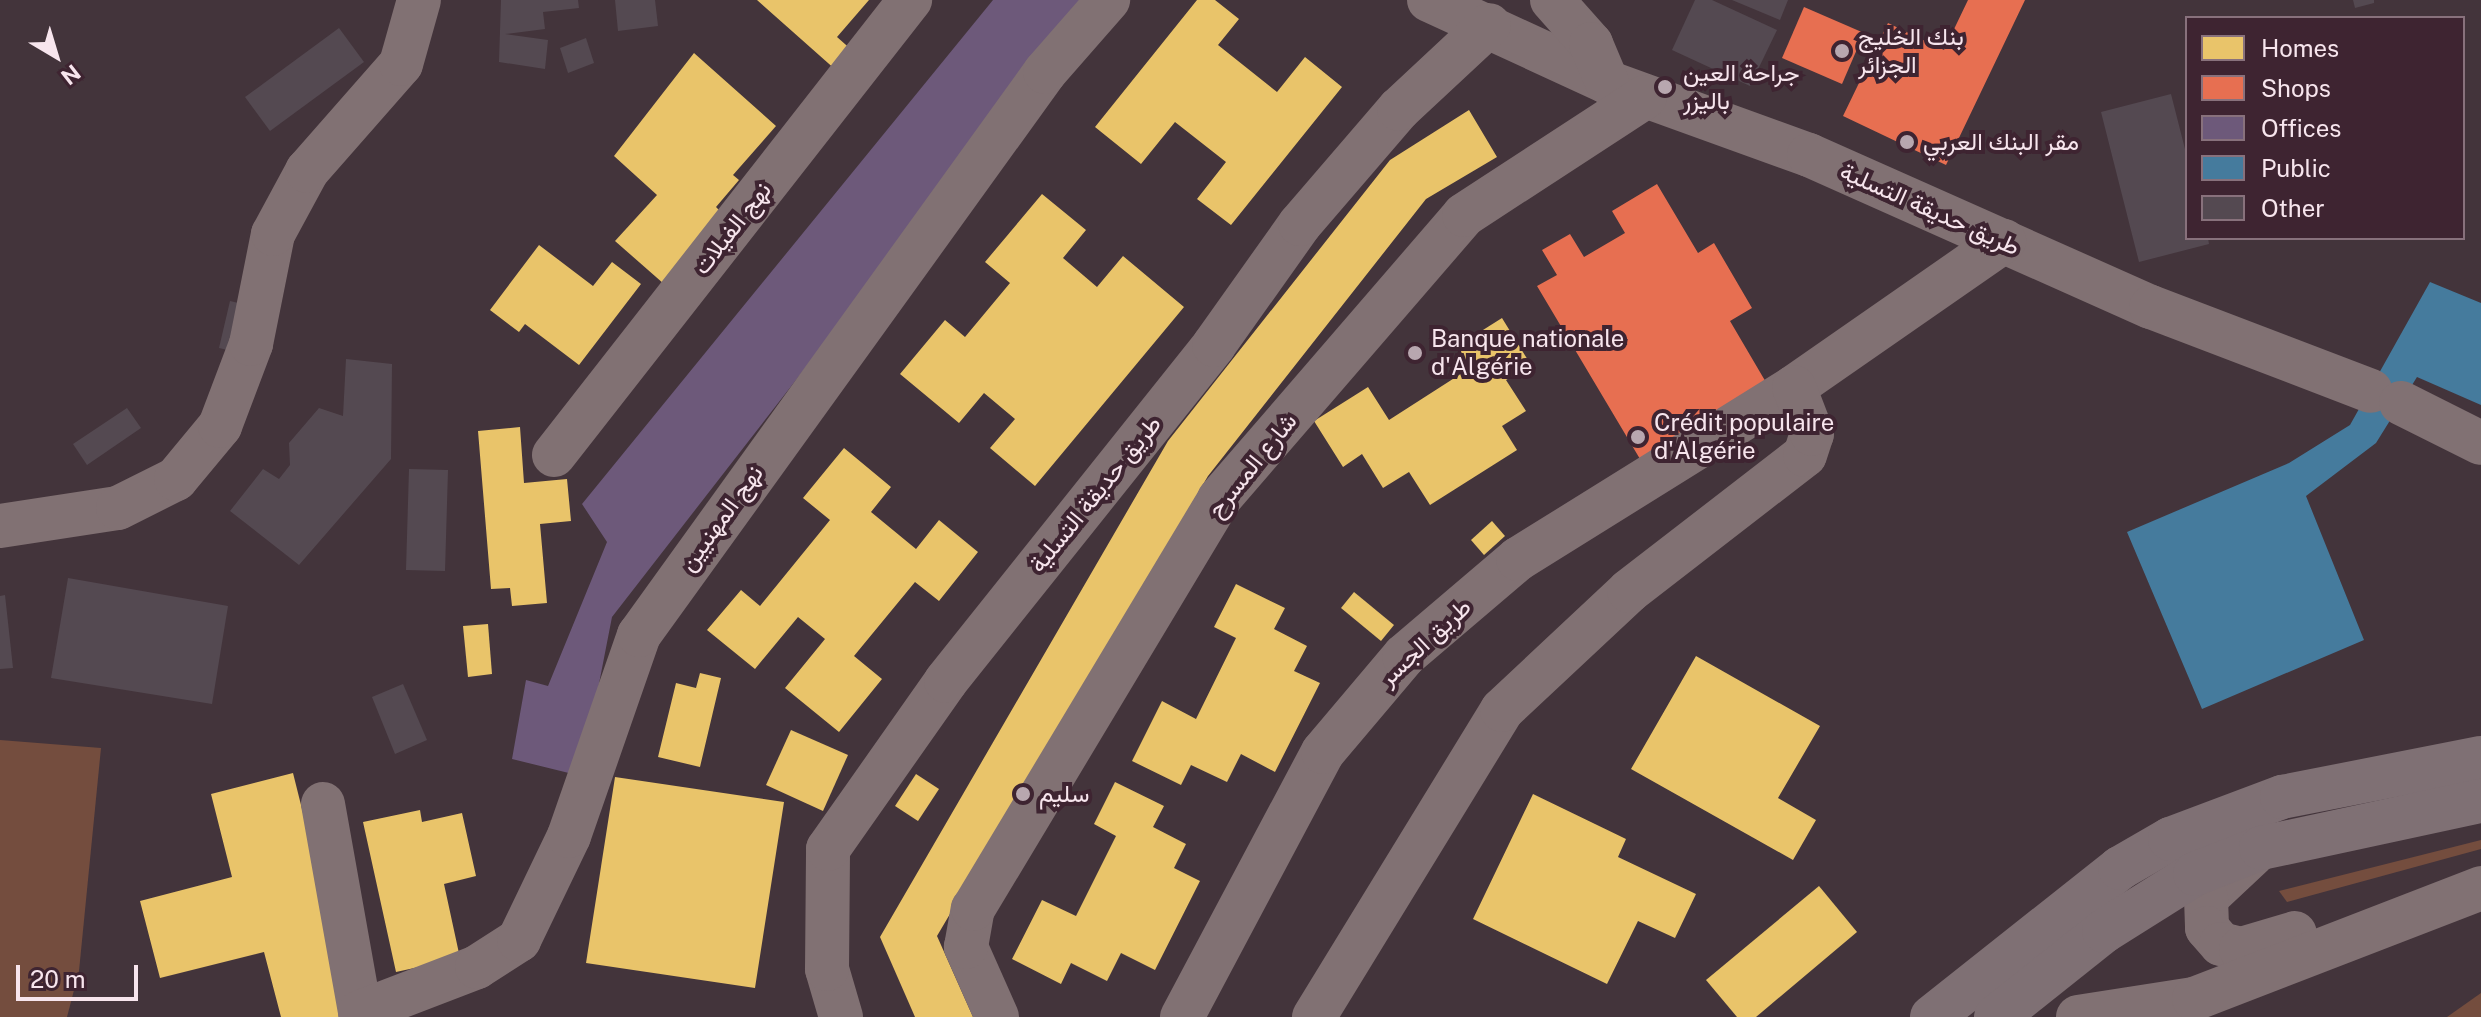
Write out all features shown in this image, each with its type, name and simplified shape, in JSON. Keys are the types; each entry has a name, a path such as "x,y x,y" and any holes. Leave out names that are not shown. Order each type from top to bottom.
{"main road":[{"path":"1932,1017 2120,868 2170,839 2282,797 2481,758"},
{"path":"1996,1017 2149,900 2261,848 2481,801"}],"street":[{"path":"0,526 118,508 176,479 220,426 251,344 273,234 307,171 401,64 419,0"},
{"name":"نهج الفيلات","path":"554,455 910,0"},
{"name":"نهج المهنيين","path":"323,804 360,1015 477,967 519,940 569,836 639,635 1045,72 1108,0"},
{"name":"طريق حديقة التسلية","path":"1429,0 1626,89 1809,155 2004,241 2386,397 2481,443"},
{"path":"1552,0 1626,89"},
{"name":"طريق حديقة التسلية","path":"841,1017 827,969 828,849 946,681 1214,345 1300,224 1399,109 1489,25"},
{"name":"شارع المسرح","path":"997,1017 966,947 973,909 1219,499 1464,215 1626,89"},
{"name":"طريق الجسر","path":"1182,1017 1323,752 1404,656 1518,559 1794,387 2004,241"},
{"path":"1314,1017 1502,710 1619,600 1805,455 1812,434 1794,387"},
{"path":"2261,848 2206,898 2207,928 2230,947 2274,941 2394,895 2481,880"},
{"path":"2078,1017 2194,999 2481,888"}],"shaded area":[{"path":"0,740 101,748 79,971 67,1017 0,1017"},
{"path":"2481,840 2481,849 2287,902 2279,891"},
{"path":"2481,993 2481,1017 2447,1017"}],"building: Homes":[{"path":"757,0 869,0 837,37 854,52 837,71"},
{"path":"1197,0 1215,0 1239,19 1218,45 1277,92 1305,57 1342,87 1231,225 1197,199 1226,162 1175,122 1141,164 1095,127"},
{"path":"694,53 776,126 733,175 739,180 716,207 725,216 664,284 615,241 657,195 614,156"},
{"path":"1469,110 1497,157 1426,199 1208,476 937,936 973,1017 915,1017 880,937 1168,441 1390,160"},
{"path":"1042,194 1086,230 1063,258 1097,287 1123,256 1184,307 1035,486 990,448 1015,419 984,393 959,423 900,374 945,320 965,337 1010,283 985,262"},
{"path":"539,245 593,286 612,262 641,284 579,365 525,324 519,332 490,310"},
{"path":"1502,318 1531,365 1506,380 1526,411 1502,426 1517,450 1430,505 1409,472 1383,488 1362,454 1343,467 1314,421 1368,387 1389,420 1470,368 1456,347"},
{"path":"520,427 524,483 567,479 571,521 540,524 547,603 512,606 510,588 491,589 478,431"},
{"path":"844,448 891,487 871,512 916,549 939,520 978,552 939,601 915,582 854,656 882,679 839,732 785,688 825,639 798,617 755,669 707,630 741,590 760,606 830,520 803,498"},
{"path":"1492,521 1505,536 1484,555 1471,540"},
{"path":"1236,584 1285,608 1274,629 1307,646 1294,671 1320,683 1275,772 1241,754 1227,782 1191,765 1181,785 1132,761 1162,701 1196,719 1236,638 1214,627"},
{"path":"1354,592 1394,625 1381,641 1341,608"},
{"path":"488,624 492,674 468,677 463,626"},
{"path":"1696,656 1820,726 1778,798 1816,820 1793,860 1631,769"},
{"path":"700,673 721,678 700,767 658,757 676,683 696,688"},
{"path":"791,730 848,755 823,811 766,785"},
{"path":"293,773 354,1017 281,1017 264,952 160,978 140,901 232,877 211,794"},
{"path":"916,774 939,789 918,821 895,806"},
{"path":"615,777 784,802 755,988 586,963"},
{"path":"1115,782 1164,806 1153,827 1186,844 1174,868 1200,881 1155,970 1121,953 1107,981 1071,963 1061,984 1012,959 1042,900 1076,916 1116,836 1094,824"},
{"path":"1533,794 1626,839 1618,857 1696,894 1675,938 1638,921 1607,984 1473,919"},
{"path":"420,810 422,822 462,813 476,876 444,884 460,958 396,972 363,822"},
{"path":"1819,886 1857,932 1756,1017 1737,1017 1706,980"}],"building: Shops":[{"path":"1968,0 2025,0 1946,165 1843,116 1888,23 1944,50"},
{"path":"1804,7 1864,33 1842,84 1782,58"},
{"path":"1657,184 1698,253 1714,243 1752,308 1730,321 1767,384 1640,459 1537,286 1557,275 1542,250 1570,234 1584,257 1625,233 1612,211"}],"building: Offices":[{"path":"993,0 1091,0 612,617 581,776 512,759 526,680 548,686 607,542 582,504"}],"building: Public":[{"path":"2430,282 2481,303 2481,405 2417,377 2376,443 2306,496 2364,640 2202,709 2127,532 2289,463 2350,425"}],"building: Other":[{"path":"501,0 578,0 579,8 543,12 545,29 505,34 548,40 545,69 499,62"},
{"path":"615,0 655,0 658,26 618,31"},
{"path":"1695,0 1712,0 1777,30 1750,86 1672,50"},
{"path":"1732,0 1788,0 1780,20"},
{"path":"2353,0 2374,0 2374,3 2355,8"},
{"path":"339,28 364,62 270,131 245,97"},
{"path":"586,38 594,63 568,73 560,48"},
{"path":"2171,94 2185,149 2185,240 2208,240 2209,244 2139,262 2101,112"},
{"path":"230,301 251,306 240,353 219,348"},
{"path":"346,359 392,364 391,459 299,565 230,511 263,469 279,479 290,465 289,443 319,408 343,416"},
{"path":"127,408 141,428 87,465 73,444"},
{"path":"409,469 448,470 445,571 406,570"},
{"path":"68,578 228,606 212,704 51,678"},
{"path":"5,595 13,668 0,669 0,596"},
{"path":"403,684 427,740 395,754 372,697"}],"place":[{"name":"بنك الخليج الجزائر","path":"1842,51"},
{"name":"جراحة العين باليزر","path":"1665,87"},
{"name":"مقر البنك العربي","path":"1907,142"},
{"name":"Banque nationale d'Algérie","path":"1415,353"},
{"name":"Crédit populaire d'Algérie","path":"1638,437"},
{"name":"سليم","path":"1023,794"}]}
